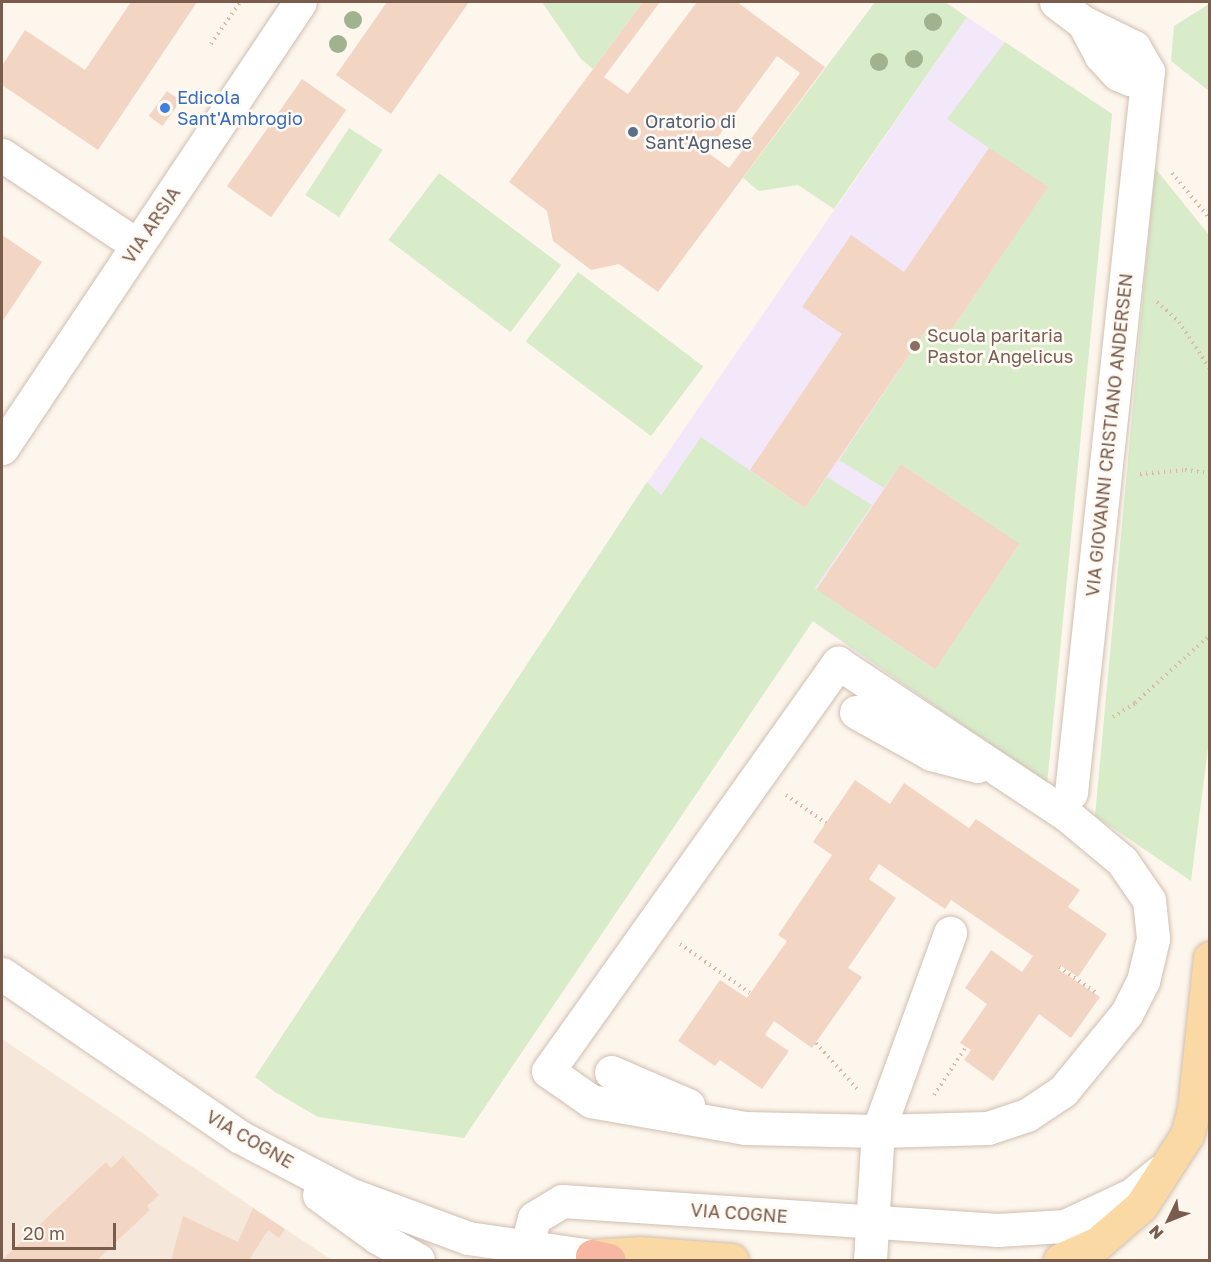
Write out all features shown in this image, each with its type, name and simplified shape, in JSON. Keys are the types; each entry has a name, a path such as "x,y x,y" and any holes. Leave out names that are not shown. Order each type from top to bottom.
{"main road":[{"path":"1060,1260 1098,1243 1119,1228 1159,1184 1179,1150 1194,1109 1209,958"},
{"path":"601,1258 640,1253 732,1260"}],"street":[{"name":"VIA ARSIA","path":"2,448 300,2"},
{"name":"VIA GIOVANNI CRISTIANO ANDERSEN","path":"1056,2 1083,22 1101,56 1118,74 1130,80 1145,77 1143,136 1125,275 1079,738 1071,792"},
{"path":"2,155 137,245"},
{"path":"838,663 1067,815 1122,861 1149,900 1153,939 1143,981 1126,1014 1063,1091 1027,1115 988,1128 890,1126 745,1128 591,1101 548,1071 758,776 838,663"},
{"path":"856,712 931,754 1004,773"},
{"path":"870,1260 873,1222 890,1126 950,933"},
{"name":"VIA COGNE","path":"2,974 240,1137 387,1210 468,1238 524,1254 601,1258"},
{"path":"610,1072 745,1128"},
{"path":"240,1137 377,1237 418,1260"},
{"name":"VIA COGNE","path":"524,1254 534,1218 562,1201 998,1230 1065,1226 1133,1194 1179,1150"}],"path":[{"path":"211,44 240,2"},
{"path":"1143,136 1209,219"},
{"path":"1125,275 1179,322 1209,369"},
{"path":"1104,480 1185,470 1209,473"},
{"path":"1079,738 1135,703 1209,635"},
{"path":"758,776 826,823"},
{"path":"652,925 750,993"},
{"path":"1059,967 1126,1014"},
{"path":"816,1043 890,1126 966,1047"}],"shaded area":[{"name":"Scuola paritaria Pastor Angelicus","path":"967,17 1112,114 1047,784 636,499"},
{"path":"2,1039 279,1225 332,1260 2,1260"}],"green space":[{"path":"542,2 643,2 593,69 581,59"},
{"path":"875,2 945,2 967,17 834,209 798,185 759,191 743,178"},
{"path":"1209,4 1209,91 1171,61 1174,26"},
{"path":"1005,42 1112,114 1047,784 813,621 464,1138 318,1117 275,1092 255,1077 647,482 661,495 701,437 805,508 827,477 872,505 815,588 934,669 1019,545 901,464 884,488 839,460 931,323 948,335 1047,188 947,119"},
{"path":"349,128 383,150 339,217 305,195"},
{"path":"1155,168 1209,235 1210,732 1191,881 1095,816"},
{"path":"439,173 561,265 511,332 388,240"},
{"path":"578,272 703,366 651,436 526,341"}],"building":[{"path":"131,2 197,2 98,150 2,85 2,66 25,30 85,70"},
{"path":"387,2 469,2 391,114 336,75"},
{"path":"643,2 660,2 604,77 628,94 697,2 737,2 825,67 658,292 619,264 591,270 553,241 547,211 509,182","holes":["777,56 800,73 729,168 707,152"]},
{"path":"302,79 346,110 271,217 227,186"},
{"name":"Edicola Sant'Ambrogio","path":"167,91 181,101 163,126 149,116"},
{"path":"989,148 1048,187 948,335 931,323 805,508 750,470 842,334 802,307 851,235 904,272"},
{"path":"2,235 42,262 2,322"},
{"path":"901,464 1020,544 935,669 817,589"},
{"path":"855,780 890,804 904,783 969,828 976,819 1080,890 1068,907 1107,934 1078,977 1060,965 1058,969 1100,997 1071,1038 1039,1014 993,1081 964,1060 971,1050 960,1043 987,1004 965,988 991,950 1022,972 1033,956 951,900 945,909 879,864 869,879 896,898 848,968 862,977 812,1048 774,1021 765,1035 789,1051 762,1089 720,1060 715,1066 678,1041 720,980 747,998 787,941 778,935 832,855 813,842"},
{"path":"123,1156 159,1195 147,1206 150,1210 97,1260 2,1260 106,1162 111,1168"},
{"path":"253,1208 285,1229 279,1238 268,1230 249,1260 171,1260 183,1216 238,1242"}],"place":[{"name":"Edicola Sant'Ambrogio","path":"165,108"},
{"name":"Oratorio di Sant'Agnese","path":"633,132"},
{"name":"Scuola paritaria Pastor Angelicus","path":"915,346"}]}
